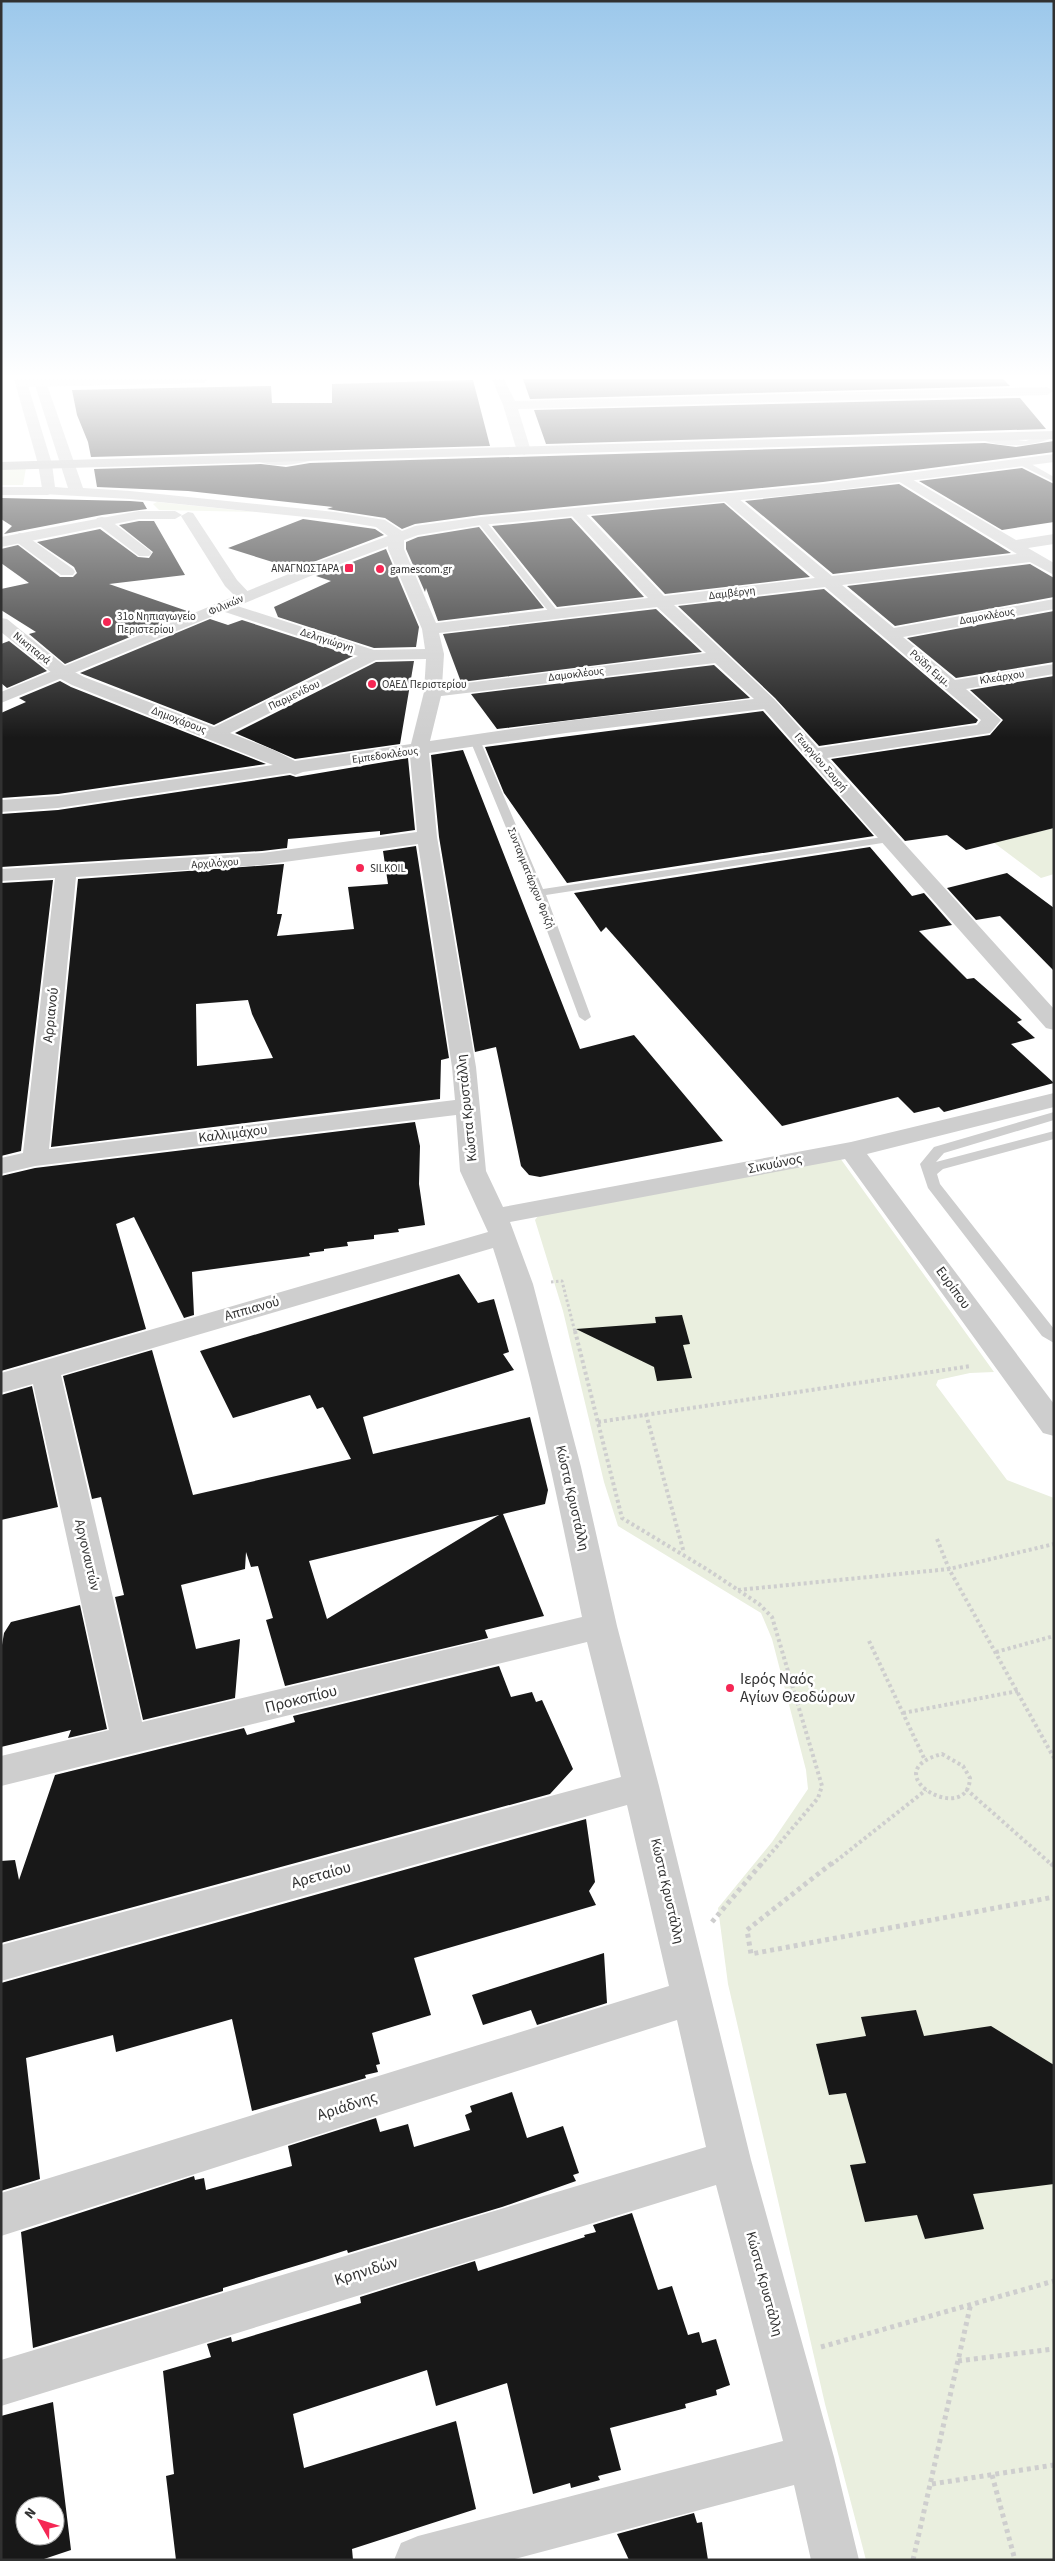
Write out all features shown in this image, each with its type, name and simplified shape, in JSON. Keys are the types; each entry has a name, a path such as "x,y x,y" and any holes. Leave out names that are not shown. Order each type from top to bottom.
{"street":[{"path":"132,499 139,515"},
{"path":"162,499 359,520 391,527 396,532 396,537"},
{"name":"Φιλικών","path":"1,698 222,606 396,537 434,527 481,521 713,499"},
{"name":"Ροϊδη Εμμ.","path":"730,499 992,720 984,728 967,732 814,754"},
{"path":"937,499 1054,570"},
{"name":"Γεωργίου Σουρή","path":"576,512 660,602 768,703 889,840 986,944 1054,1023"},
{"path":"1,542 139,515 359,520"},
{"path":"188,516 231,583 245,597"},
{"path":"102,521 144,553"},
{"name":"Κώστα Κρυστάλλη","path":"396,537 396,548 432,642 433,692 419,750 427,837 464,1067 473,1171 499,1226 519,1284 566,1467 600,1626 642,1786 730,2160 811,2457 835,2560"},
{"path":"20,538 67,572"},
{"path":"1014,545 1054,539"},
{"name":"Δαμβέργη","path":"432,642 556,614 1034,557"},
{"name":"Δαμοκλέους","path":"890,634 1054,604"},
{"name":"Δεληγιώργη","path":"222,606 373,655 432,642"},
{"name":"Νικηταρά","path":"1,623 63,672"},
{"name":"Παρμενίδου","path":"214,734 373,655"},
{"name":"Δαμοκλέους","path":"433,692 719,657"},
{"name":"Κλεάρχου","path":"950,686 1054,669"},
{"name":"Δημοχάρους","path":"63,672 78,681 267,754 295,768"},
{"name":"Εμπεδοκλέους","path":"1,806 58,802 419,750 475,740 768,703"},
{"path":"1,793 23,804"},
{"name":"Αρχιλόχου","path":"1,875 262,860 427,837"},
{"name":"Αρριανού","path":"35,1158 66,872"},
{"name":"Σικυώνος","path":"499,1226 851,1150 1054,1100"},
{"name":"Καλλιμάχου","path":"1,1166 35,1158 466,1106"},
{"name":"Ευρίπου","path":"851,1150 1054,1426"},
{"name":"Αππιανού","path":"1,1383 499,1226"},
{"name":"Αργοναυτών","path":"45,1370 129,1741"},
{"name":"Προκοπίου","path":"1,1771 600,1626"},
{"name":"Αρεταίου","path":"1,1964 642,1786"},
{"name":"Αριάδνης","path":"1,2215 692,1997"},
{"name":"Κρηνιδών","path":"1,2383 730,2160"},
{"path":"418,2560 811,2457"}],"lane":[{"path":"481,521 556,614"},
{"name":"Συνταγματάρχου Φριζή","path":"475,740 539,893 585,1017"},
{"path":"539,893 889,840"},
{"path":"1054,1116 963,1141 939,1150 926,1164 933,1185 1047,1332 1054,1338"},
{"path":"930,1173 938,1166 1054,1135"}],"path":[{"path":"519,1284 562,1281 622,1518 716,1572 738,1590 763,1604 772,1617 822,1786 818,1798 682,1956"},
{"path":"598,1422 1007,1361"},
{"path":"646,1414 684,1554"},
{"path":"937,1540 949,1569 1054,1758"},
{"path":"738,1590 949,1569 1054,1544"},
{"path":"996,1652 1054,1636"},
{"path":"869,1641 924,1758"},
{"path":"903,1713 1018,1691"},
{"path":"942,1754 956,1758 966,1767 970,1778 966,1789 957,1797 943,1798 926,1790 919,1784 915,1773 919,1762 928,1755 942,1754"},
{"path":"966,1789 1054,1866"},
{"path":"926,1790 747,1930 751,1954 1054,1897"},
{"path":"784,2358 971,2303 1054,2281"},
{"path":"913,2560 932,2484 971,2303"},
{"path":"958,2361 1054,2349"},
{"path":"932,2484 1054,2465"},
{"path":"992,2475 1015,2560"}],"green space":[{"path":"157,502 255,512 159,510 153,504"},
{"path":"1054,828 1054,874 1041,878 993,842"},
{"path":"840,1158 994,1372 970,1373 938,1380 936,1385 1007,1480 1054,1498 1054,2560 866,2560 825,2404 728,1984 718,1908 772,1842 808,1789 806,1770 772,1639 761,1613 618,1526 604,1482 563,1311 535,1220 538,1216"}],"building":[{"path":"1,499 130,501 143,502 147,509 102,515 4,534 12,526 1,519"},
{"path":"256,499 652,499 481,515 415,524 402,529 385,518 327,509 333,507"},
{"path":"768,499 923,499 1011,553 833,574 745,501"},
{"path":"949,499 1054,499 1054,522 1002,530"},
{"path":"724,503 810,577 665,594 591,516"},
{"path":"571,518 644,597 557,607 492,526"},
{"path":"303,519 375,529 384,535 295,569 228,548"},
{"path":"139,521 154,521 185,575 109,584 190,612 65,664 29,634 36,632 1,610 1,589 29,583 1,563 1,549 18,545 60,577 73,577 77,573 74,567 37,542 100,529 138,557 149,558 153,552 119,525"},
{"path":"479,527 544,608 438,621 426,588 425,592 406,549 406,542 418,537"},
{"path":"386,549 419,627 416,647 374,648 278,617 274,607 331,581 316,576"},
{"path":"1030,564 1054,578 1054,597 895,626 847,586"},
{"path":"824,589 978,720 976,723 819,746 775,698 678,606"},
{"path":"656,609 702,652 461,682 443,634"},
{"path":"1054,611 1054,662 956,678 907,638"},
{"path":"210,619 228,625 242,620 353,656 214,725 80,673"},
{"path":"9,641 47,671 7,688 1,683 1,644"},
{"path":"414,661 400,744 295,759 235,733 376,662"},
{"path":"714,665 750,698 497,729 471,694"},
{"path":"1054,676 1054,828 966,850 947,835 905,841 831,759 990,735 1003,720 970,690"},
{"path":"60,681 266,764 58,794 1,798 1,713 26,702 19,698"},
{"path":"763,711 874,836 567,883 504,793 485,747"},
{"path":"463,750 580,1049 634,1035 723,1141 540,1177 529,1175 521,1166 496,1047 475,1052 439,837 431,755"},
{"path":"408,758 415,830 380,835 380,831 288,839 287,848 262,851 1,867 1,814 58,810 290,775 296,777"},
{"path":"416,846 449,1058 441,1060 440,1099 51,1147 78,879 284,864 277,914 282,914 277,936 354,929 348,887 388,884 383,851","holes":["248,1000 252,1014 273,1058 197,1066 196,1004"]},
{"path":"870,847 912,896 924,893 952,925 919,931 967,979 974,978 1022,1020 1017,1022 1035,1038 1011,1044 1054,1083 944,1112 939,1107 914,1113 898,1097 782,1126 606,927 601,932 574,893"},
{"path":"1007,873 1054,908 1054,971 1000,916 976,920 947,888"},
{"path":"53,880 21,1151 1,1156 1,883"},
{"path":"415,1122 420,1146 419,1184 425,1225 398,1229 399,1232 374,1235 374,1239 347,1242 348,1246 324,1249 324,1251 309,1253 310,1256 192,1272 194,1315 184,1318 134,1217 116,1224 146,1329 1,1371 1,1176 35,1168"},
{"path":"459,1274 478,1303 494,1299 509,1352 503,1354 514,1370 363,1417 373,1454 530,1417 548,1490 545,1504 503,1514 544,1616 485,1630 488,1638 285,1686 266,1620 273,1618 258,1566 251,1567 246,1552 245,1569 181,1585 196,1649 240,1639 235,1698 143,1720 115,1597 124,1595 101,1497 92,1499 63,1376 152,1350 193,1495 351,1459 323,1407 317,1409 310,1395 233,1418 200,1351","holes":["499,1515 327,1619 309,1561"]},
{"path":"682,1315 690,1344 683,1345 692,1378 657,1381 654,1367 576,1329 656,1323 655,1317"},
{"path":"32,1386 58,1507 1,1520 1,1395"},
{"path":"80,1605 107,1729 68,1738 71,1730 1,1747 1,1651 4,1633 11,1622"},
{"path":"499,1666 511,1697 532,1692 536,1702 542,1700 573,1769 550,1794 1,1943 1,1861 15,1860 19,1880 55,1775 244,1728 247,1735 295,1722 293,1716"},
{"path":"586,1819 595,1882 589,1891 596,1905 414,1958 431,2015 372,2033 380,2064 376,2065 378,2072 365,2075 366,2078 252,2111 232,2019 116,2052 113,2035 26,2058 40,2179 1,2191 1,1983"},
{"path":"604,1953 607,2003 537,2025 531,2010 483,2025 472,1995"},
{"path":"916,2010 924,2036 991,2026 1054,2065 1054,2184 973,2194 984,2229 925,2239 917,2215 865,2222 850,2165 866,2163 846,2093 829,2095 816,2044 866,2036 861,2017"},
{"path":"512,2092 527,2138 563,2126 579,2173 573,2175 576,2181 502,2207 348,2253 347,2250 223,2288 223,2291 33,2348 21,2232 194,2176 195,2180 204,2178 206,2190 292,2166 288,2146 376,2118 380,2132 408,2124 414,2147 470,2130 465,2115 472,2112 470,2106"},
{"path":"632,2213 658,2290 672,2286 688,2335 699,2332 702,2343 716,2339 730,2385 716,2390 717,2395 685,2404 686,2408 610,2428 621,2470 598,2476 600,2480 571,2488 570,2483 533,2494 507,2383 436,2406 427,2370 293,2414 304,2468 456,2421 476,2509 352,2549 353,2560 176,2560 166,2476 174,2474 163,2371 211,2357 207,2344 231,2337 232,2342 361,2303 360,2297 475,2261 478,2271 585,2237 584,2235 596,2232 593,2225"},
{"path":"53,2402 64,2496 15,2496 15,2546 65,2546 65,2501 71,2550 41,2560 1,2560 1,2416"},
{"path":"694,2513 697,2523 702,2522 708,2560 629,2560 617,2534"}],"place":[{"name":"ΑΝΑΓΝΩΣΤΑΡΑ","path":"349,568"},
{"name":"gamescom.gr","path":"380,569"},
{"name":"31ο Νηπιαγωγείο Περιστερίου","path":"107,622"},
{"name":"ΟΑΕΔ Περιστερίου","path":"372,684"},
{"name":"SILKOIL","path":"360,868"},
{"name":"Ιερός Ναός Αγίων Θεοδώρων","path":"730,1688"}]}
